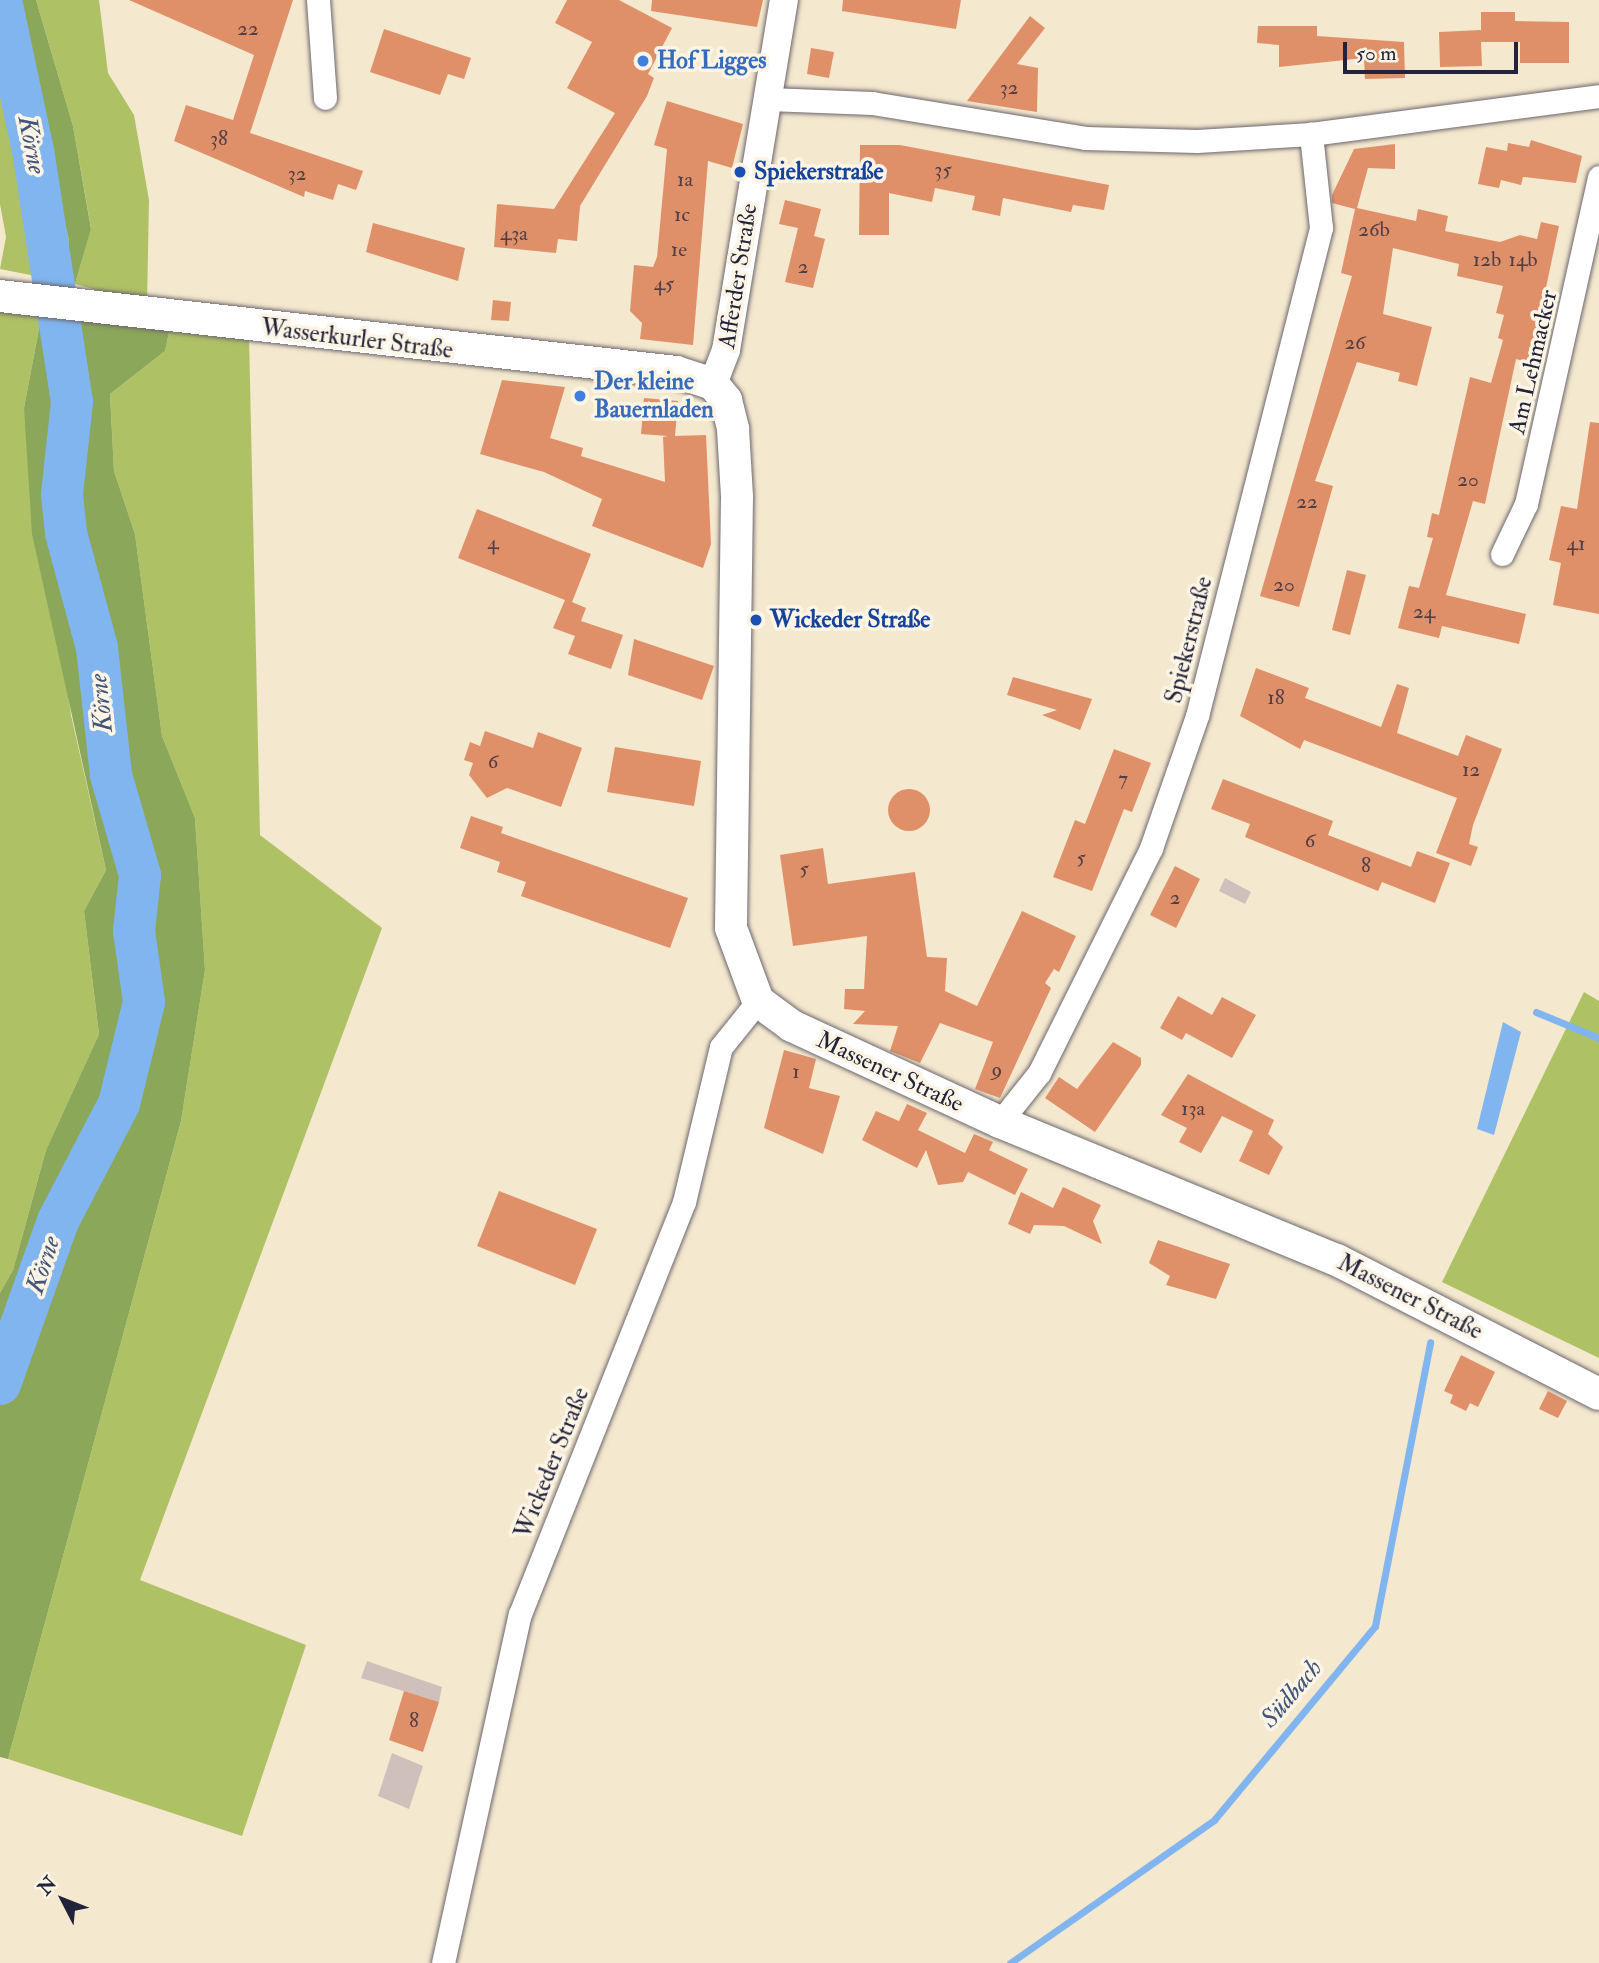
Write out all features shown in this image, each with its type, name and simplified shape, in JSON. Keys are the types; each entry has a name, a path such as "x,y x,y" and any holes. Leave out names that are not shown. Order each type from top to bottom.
{"main road":[{"name":"Wasserkurler Straße","path":"2,296 676,372 713,384"},
{"name":"Massener Straße","path":"713,384 726,400 733,429 737,498 731,928 746,982 758,1001 792,1026 1000,1122 1337,1260 1599,1394"}],"street":[{"path":"318,0 325,98"},
{"name":"Afferder Straße","path":"713,384 726,350 784,0"},
{"path":"768,99 872,103 1084,138 1197,142 1311,134 1599,96"},
{"name":"Spiekerstraße","path":"1000,1122 1038,1073 1156,837 1197,716 1321,228 1311,134"},
{"name":"Am Lehmacker","path":"1502,554 1526,504 1599,177"},
{"name":"Wickeder Straße","path":"443,1963 520,1614 684,1202 721,1047 758,1001"}],"shaded area":[{"path":"1225,878 1251,892 1245,904 1219,891"},
{"path":"367,1661 442,1687 439,1702 361,1678"},
{"path":"392,1753 423,1766 409,1809 378,1796"}],"green space":[{"path":"0,0 19,0 35,108 69,240 61,281 0,269 6,237 0,204"},
{"path":"19,0 36,0 73,126 91,229 75,284 61,281 69,240 35,108"},
{"path":"36,0 99,0 108,73 134,115 149,200 147,304 75,284 91,228 73,126"},
{"path":"0,308 42,313 24,408 71,715 106,870 84,911 99,1034 46,1150 13,1270 0,1293"},
{"path":"42,313 170,328 165,351 110,394 114,471 135,534 162,736 195,818 205,970 181,1121 8,1759 0,1757 0,1293 13,1270 46,1150 99,1034 84,911 106,870 32,534 24,408"},
{"path":"170,328 249,336 260,835 382,928 140,1580 306,1645 242,1836 8,1759 181,1121 205,970 195,818 162,736 135,534 114,471 110,394 165,351"},
{"path":"1584,992 1599,1001 1599,1358 1442,1282"}],"water":[{"path":"1503,1022 1521,1032 1494,1135 1477,1129"}],"building":[{"path":"129,0 293,0 250,133 363,171 356,190 338,184 333,200 305,191 304,197 174,141 186,105 233,120 254,55"},
{"path":"567,0 619,0 672,28 648,74 654,78 647,96 580,206 577,241 558,239 556,253 494,247 497,204 554,209 615,113 567,88 592,42 555,23"},
{"path":"652,0 763,0 757,27 651,11"},
{"path":"843,0 961,0 956,29 842,11"},
{"path":"1481,12 1515,12 1515,21 1569,22 1569,63 1520,63 1520,42 1481,42 1482,66 1440,67 1439,32 1481,30"},
{"path":"1030,16 1045,28 1017,64 1038,68 1037,112 967,101"},
{"path":"1258,26 1317,26 1317,36 1404,42 1405,78 1365,79 1364,58 1279,67 1279,45 1257,43"},
{"path":"384,29 471,58 464,79 448,74 440,95 370,72"},
{"path":"811,48 834,52 829,78 807,74"},
{"path":"667,101 743,124 732,168 708,161 693,345 640,339 642,323 630,311 634,265 653,267 657,257 667,149 654,145"},
{"path":"1531,140 1582,156 1576,183 1523,177 1521,185 1501,180 1499,188 1478,184 1486,147 1507,151 1508,143 1529,147"},
{"path":"1395,144 1395,169 1368,168 1357,208 1416,221 1418,209 1448,216 1445,231 1500,242 1520,235 1537,239 1541,222 1559,226 1530,363 1516,359 1485,504 1473,501 1446,595 1526,614 1519,644 1442,626 1439,638 1398,628 1409,586 1419,588 1433,538 1427,537 1432,513 1439,515 1470,377 1491,383 1503,340 1498,338 1504,315 1496,313 1503,286 1457,276 1459,264 1393,248 1383,314 1432,327 1417,386 1398,381 1400,373 1357,362 1315,481 1333,486 1299,607 1260,596 1352,276 1341,273 1355,209 1332,203 1332,195 1354,149"},
{"path":"860,145 900,145 1109,185 1104,210 1073,205 1071,212 1003,198 1000,216 972,210 975,196 935,188 932,202 889,193 889,235 859,235"},
{"path":"785,200 821,209 814,236 825,239 813,288 785,282 798,228 779,224"},
{"path":"373,223 465,248 458,281 366,252"},
{"path":"493,300 511,302 509,321 491,320"},
{"path":"502,380 565,387 550,438 583,448 581,456 665,482 663,437 668,436 641,434 644,398 678,401 675,436 706,435 711,544 703,568 592,526 602,499 544,472 480,454"},
{"path":"1590,422 1599,423 1599,614 1553,605 1561,563 1549,560 1561,506 1577,509"},
{"path":"477,509 591,554 572,602 586,608 581,621 623,635 611,669 568,654 575,636 553,628 565,600 458,558"},
{"path":"1347,570 1366,575 1350,635 1332,630"},
{"path":"634,639 714,666 702,700 628,675"},
{"path":"1256,668 1309,688 1305,698 1381,727 1397,684 1409,688 1397,733 1458,756 1466,735 1502,749 1473,825 1469,844 1478,847 1471,866 1436,853 1457,798 1304,740 1300,749 1240,716"},
{"path":"1013,677 1092,699 1080,730 1042,715 1057,710 1007,695"},
{"path":"485,731 533,748 538,732 582,748 561,807 507,788 487,798 469,775 473,763 464,760 470,742 480,746"},
{"path":"615,747 701,761 694,806 607,792"},
{"path":"1114,749 1151,763 1132,812 1124,809 1092,891 1053,877 1075,820 1085,824"},
{"path":"1223,779 1333,821 1328,835 1411,867 1417,851 1450,863 1435,903 1382,882 1378,891 1245,837 1250,824 1211,809"},
{"path":"909,789 924,795 930,810 924,825 909,831 894,825 888,810 894,795"},
{"path":"471,816 503,827 501,833 688,898 670,948 521,896 526,882 497,872 500,862 460,848"},
{"path":"823,848 828,884 915,872 927,957 947,958 945,991 977,1006 1022,911 1076,936 1059,972 1054,969 1045,983 1051,988 1000,1098 975,1089 993,1042 940,1023 920,1063 890,1051 898,1026 853,1024 865,1011 844,1009 845,989 864,989 867,936 793,946 780,855"},
{"path":"1175,866 1200,879 1176,928 1150,915"},
{"path":"1178,996 1212,1015 1222,997 1256,1015 1232,1058 1186,1033 1182,1040 1160,1028"},
{"path":"1113,1042 1141,1058 1141,1065 1095,1132 1045,1098 1059,1077 1077,1089"},
{"path":"784,1050 816,1059 809,1088 840,1096 823,1154 764,1128"},
{"path":"1188,1074 1274,1120 1268,1134 1283,1147 1269,1175 1239,1161 1253,1131 1222,1116 1201,1153 1179,1142 1187,1128 1161,1115"},
{"path":"907,1104 927,1113 918,1130 965,1153 974,1134 993,1142 989,1150 1028,1169 1015,1195 968,1172 963,1182 938,1185 926,1150 917,1168 862,1140 876,1111 899,1121"},
{"path":"1063,1187 1101,1205 1093,1221 1102,1244 1064,1226 1034,1225 1030,1234 1008,1224 1021,1192 1053,1208"},
{"path":"499,1191 597,1229 575,1285 477,1246"},
{"path":"1158,1240 1230,1264 1216,1299 1166,1285 1170,1276 1149,1263"},
{"path":"1461,1355 1495,1372 1478,1407 1470,1403 1466,1411 1450,1403 1453,1395 1444,1391"},
{"path":"1548,1391 1567,1401 1558,1418 1539,1409"},
{"path":"404,1691 439,1702 423,1752 389,1740"}],"waterway":[{"name":"Körne","path":"0,1384 58,1221 119,1104 144,1002 134,931 140,875 111,775 97,648 66,533 62,494 72,402 33,151 1,0"},
{"path":"1536,1012 1599,1038"},
{"name":"Südbach","path":"1010,1963 1214,1820 1375,1626 1430,1342"}],"place":[{"name":"Hof Ligges","path":"643,61"},
{"name":"Spiekerstraße","path":"740,172"},
{"name":"Der kleine Bauernladen","path":"580,396"},
{"name":"Wickeder Straße","path":"756,620"}]}
